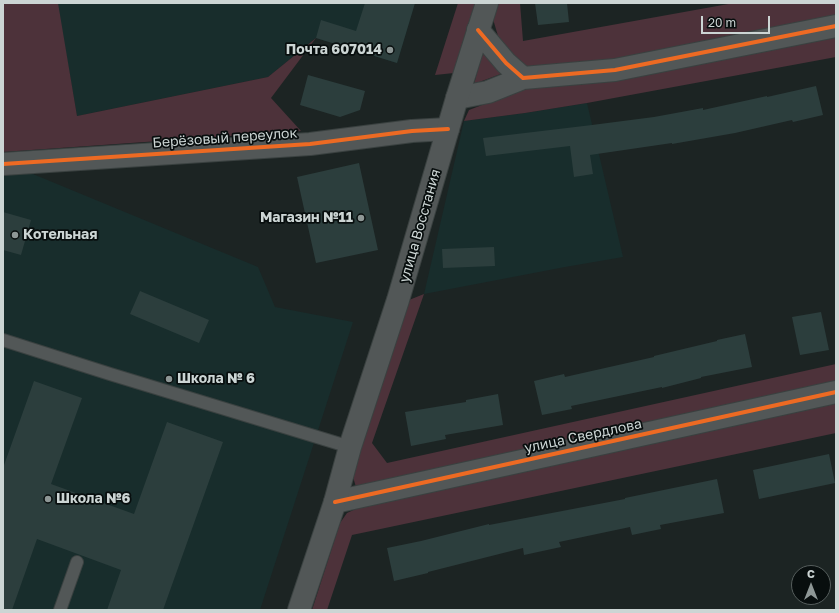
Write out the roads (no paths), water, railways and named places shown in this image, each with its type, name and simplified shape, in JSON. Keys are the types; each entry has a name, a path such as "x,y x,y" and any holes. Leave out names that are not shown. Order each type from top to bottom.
{"street":[{"name":"улица Восстания","path":"299,610 335,502 350,447 398,300 457,98 487,3"},
{"path":"457,98 488,92 523,78 615,70 836,26"},
{"path":"478,30 506,63 523,78"},
{"name":"Берёзовый переулок","path":"3,164 310,144 412,131 448,129"},
{"name":"улица Свердлова","path":"335,502 836,392"}],"lane":[{"path":"3,340 350,447"},
{"path":"60,610 77,562"}],"place":[{"name":"Почта 607014","path":"390,50"},
{"name":"Магазин №11","path":"361,218"},
{"name":"Котельная","path":"15,235"},
{"name":"Школа № 6","path":"169,379"},
{"name":"Школа №6","path":"48,499"}]}
